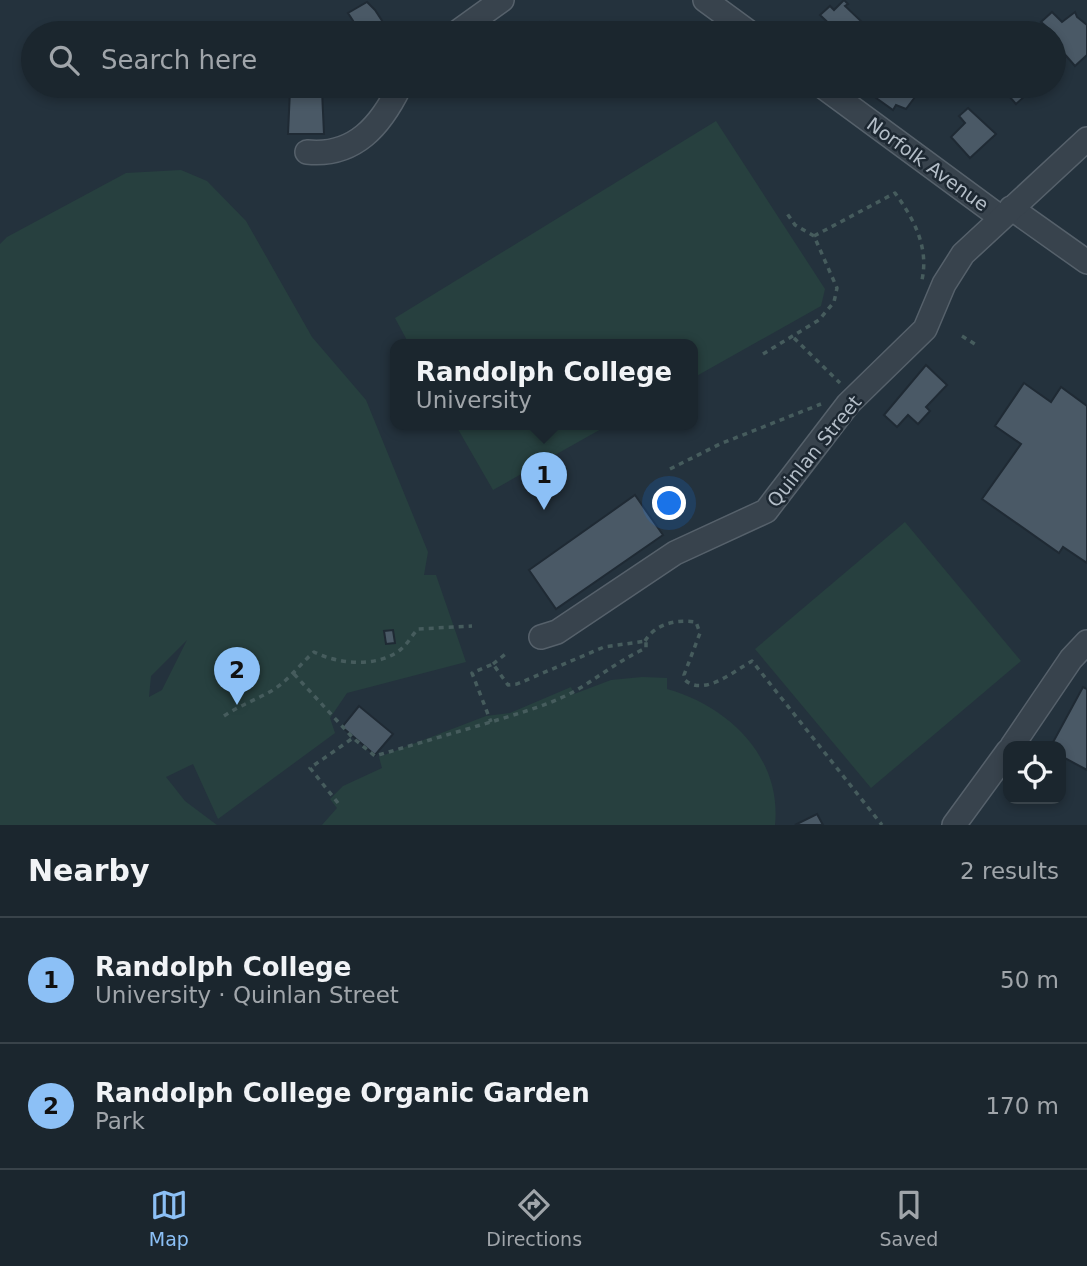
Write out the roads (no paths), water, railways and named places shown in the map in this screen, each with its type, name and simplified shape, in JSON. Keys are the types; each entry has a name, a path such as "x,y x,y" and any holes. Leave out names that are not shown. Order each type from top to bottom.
{"street":[{"path":"473,21 502,0"},
{"path":"705,0 734,21"},
{"path":"307,152 325,154 353,145 386,116 395,98"},
{"name":"Norfolk Avenue","path":"840,98 1006,212 1087,262"},
{"name":"Quinlan Street","path":"541,637 557,632 675,553 766,511 848,404 925,328 944,284 963,254 1087,139"},
{"path":"1015,741 1071,659 1087,642"},
{"path":"954,825 1003,758"}],"place":[{"name":"Randolph College","path":"544,510"},
{"name":"Randolph College Organic Garden","path":"237,705"}]}
